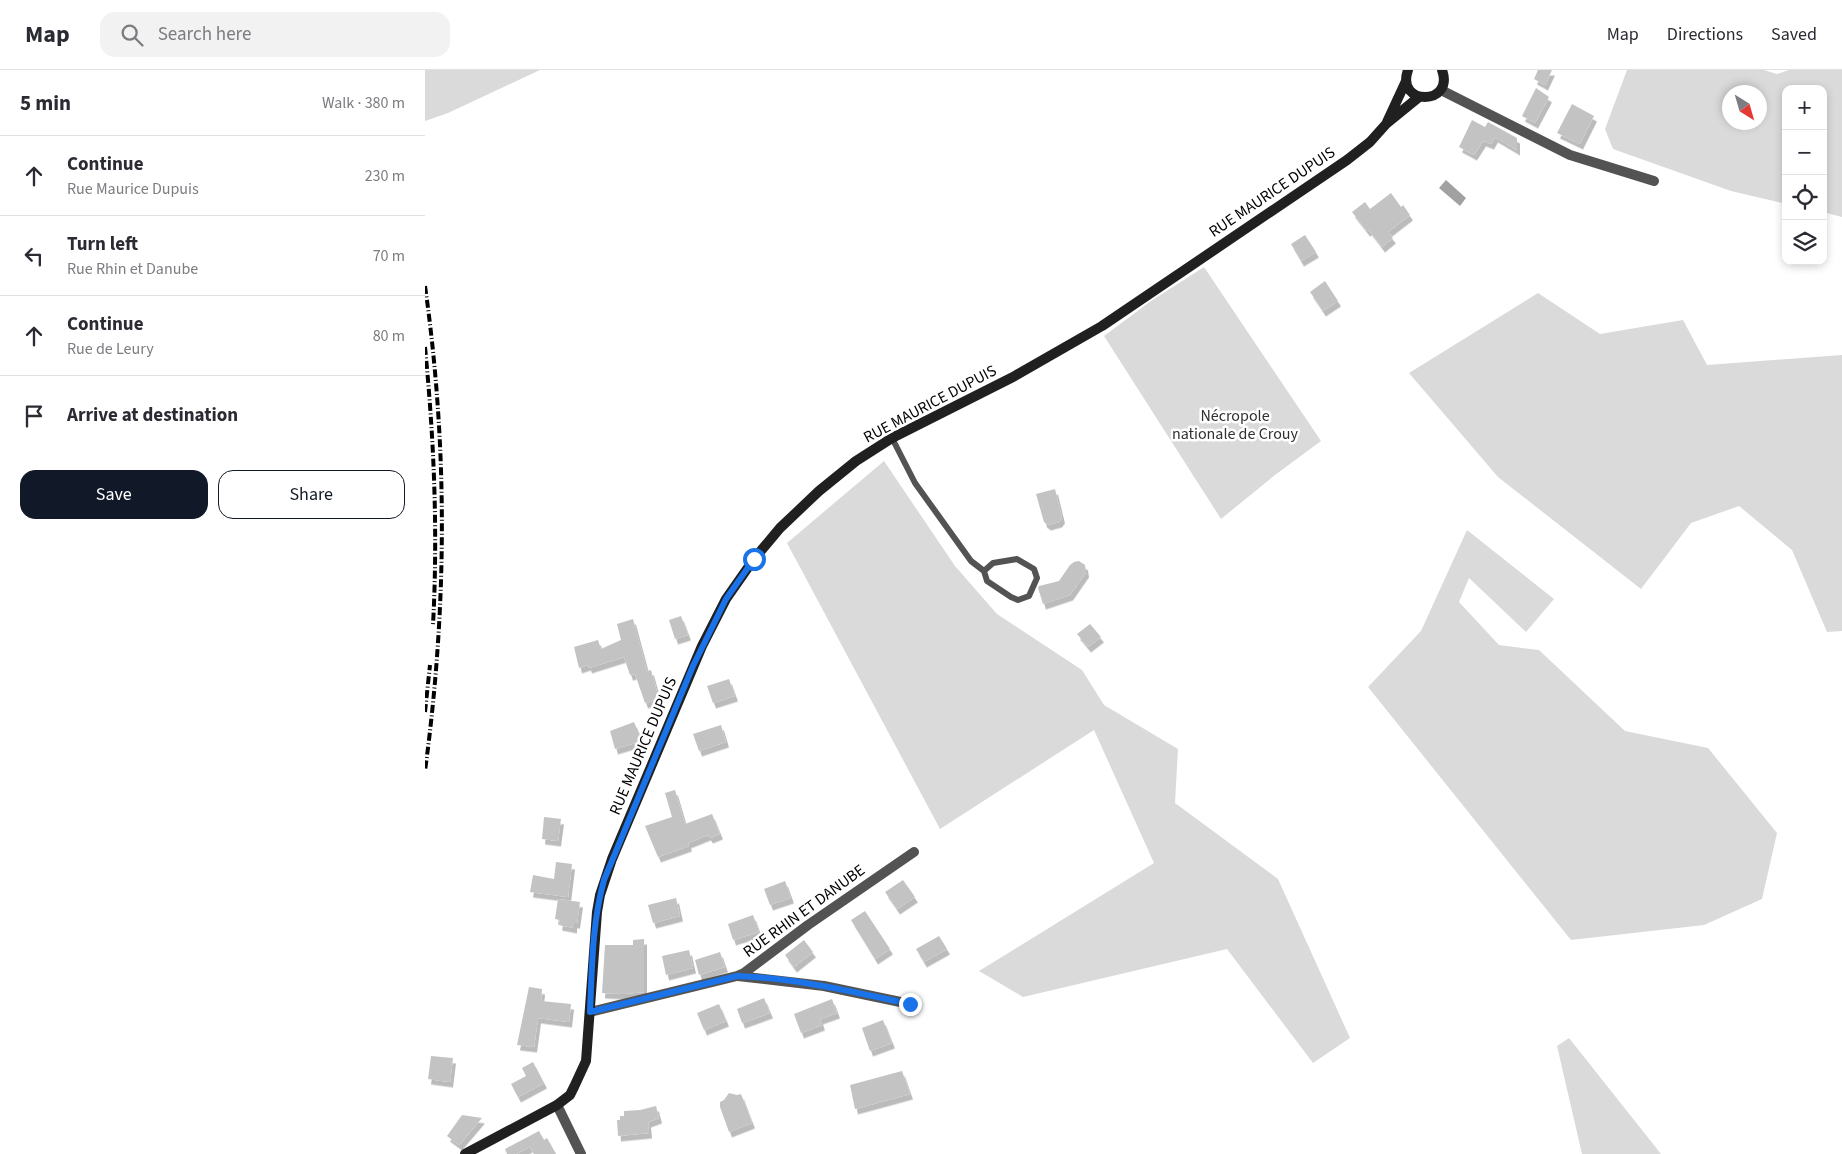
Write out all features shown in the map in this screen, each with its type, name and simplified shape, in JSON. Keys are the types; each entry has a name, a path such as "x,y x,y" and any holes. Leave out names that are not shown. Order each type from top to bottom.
{"main road":[{"path":"1406,74 1410,90 1419,97 1431,97 1441,90 1445,80 1442,70"},
{"name":"RUE MAURICE DUPUIS","path":"1387,123 1406,74"},
{"name":"RUE MAURICE DUPUIS","path":"465,1154 557,1106 575,1087 586,1061 594,931 604,880 693,666 726,599 780,528 819,491 857,461 892,438 1013,377 1102,326 1347,160 1370,142 1387,123 1419,97"}],"street":[{"path":"1441,90 1570,154 1654,181"},
{"name":"RUE RHIN ET DANUBE","path":"590,1012 737,976 751,968 808,924 914,852"},
{"path":"737,976 754,976 824,986 910,1004"},
{"path":"557,1106 581,1154"}],"lane":[{"path":"892,438 915,483 971,561 984,571 987,581 1018,600 1029,596 1037,578 1034,570 1017,559 993,563 984,571"}],"green space":[{"path":"425,70 540,70 448,113 425,121"},
{"path":"1627,70 1764,70 1777,74 1789,70 1842,70 1842,217 1827,213 1827,85 1782,85 1782,203 1731,191 1613,149 1605,129"},
{"name":"Nécropole nationale de Crouy","path":"1204,267 1321,441 1221,519 1104,336 1151,301"},
{"path":"1538,293 1600,334 1683,320 1707,365 1842,355 1842,631 1827,632 1792,550 1739,506 1691,523 1641,589 1498,477 1409,373"},
{"path":"884,461 955,566 997,614 1082,670 1104,705 1178,749 1175,803 1278,879 1350,1038 1313,1063 1227,949 1023,997 979,971 1154,863 1094,730 940,829 787,543"},
{"path":"1467,530 1554,599 1526,632 1469,578 1459,602 1499,645 1539,650 1625,731 1708,748 1777,833 1762,899 1704,925 1571,940 1368,687 1421,631"},
{"path":"1569,1038 1661,1154 1582,1154 1557,1046"}],"shaded area":[{"path":"1446,180 1466,198 1460,206 1439,188"}],"building":[{"path":"1538,70 1552,70 1545,85 1534,79"},
{"path":"1536,88 1549,97 1535,123 1522,116"},
{"path":"1572,104 1594,116 1580,144 1557,133"},
{"path":"1472,120 1485,127 1488,122 1517,138 1517,150 1495,137 1491,144 1483,141 1474,155 1459,147"},
{"path":"1391,193 1401,207 1403,205 1410,215 1388,232 1393,238 1382,247 1352,212 1365,202 1370,209"},
{"path":"1305,235 1316,252 1301,261 1291,244"},
{"path":"1325,281 1338,301 1323,311 1310,292"},
{"path":"1055,489 1062,518 1059,522 1048,525 1044,522 1036,494"},
{"path":"1079,561 1085,565 1086,572 1070,595 1043,604 1039,586 1059,581 1070,565"},
{"path":"681,616 688,635 675,639 669,620"},
{"path":"633,619 647,671 651,670 659,699 645,703 635,674 630,675 624,657 589,668 588,665 579,668 574,647 598,640 601,649 621,640 617,624"},
{"path":"1090,624 1101,637 1088,647 1077,634"},
{"path":"729,679 735,696 713,703 707,686"},
{"path":"634,722 642,741 615,749 610,731"},
{"path":"721,725 726,742 699,751 693,734"},
{"path":"675,790 685,824 712,814 720,834 710,838 708,835 688,843 689,846 658,857 645,826 672,817 665,793"},
{"path":"544,817 561,819 558,841 542,839"},
{"path":"556,862 572,864 568,897 530,892 533,875 554,879"},
{"path":"903,880 915,897 897,909 885,892"},
{"path":"785,881 791,898 770,905 764,889"},
{"path":"676,898 680,916 653,923 648,905"},
{"path":"558,899 580,902 577,923 574,923 574,928 559,925 560,920 555,919"},
{"path":"865,911 890,949 875,959 851,920"},
{"path":"753,915 759,932 733,940 728,924"},
{"path":"939,936 947,949 924,962 916,949"},
{"path":"644,939 644,992 602,993 605,945 633,945 633,940"},
{"path":"804,940 813,952 794,967 785,955"},
{"path":"689,950 693,968 666,975 662,956"},
{"path":"720,952 725,967 699,975 695,960"},
{"path":"529,987 542,989 541,1001 571,1004 569,1022 538,1018 534,1047 517,1045"},
{"path":"764,998 770,1013 742,1023 737,1009"},
{"path":"832,999 837,1013 820,1019 822,1025 801,1033 794,1014"},
{"path":"719,1004 726,1021 704,1030 697,1013"},
{"path":"883,1020 892,1043 870,1051 862,1028"},
{"path":"431,1056 453,1058 450,1082 428,1079"},
{"path":"533,1062 544,1083 518,1097 511,1084 526,1076 522,1068"},
{"path":"902,1071 910,1094 855,1109 850,1085"},
{"path":"729,1093 741,1094 752,1123 729,1132 720,1102"},
{"path":"656,1106 659,1118 648,1122 649,1133 618,1136 617,1120 620,1120 620,1116 624,1116 624,1111"},
{"path":"462,1115 482,1118 459,1145 447,1136"},
{"path":"539,1131 544,1140 547,1138 556,1154 534,1154 530,1147 516,1154 507,1154 505,1149"}],"railway":[{"path":"425,286 433,346 438,407 442,528 438,650 425,771"},
{"path":"425,347 431,416 434,486 433,625"},
{"path":"425,712 430,665"}],"route":[{"path":"754,559 726,599 702,646 604,880 594,931 590,1012 737,976 754,976 824,986 910,1004"}]}
